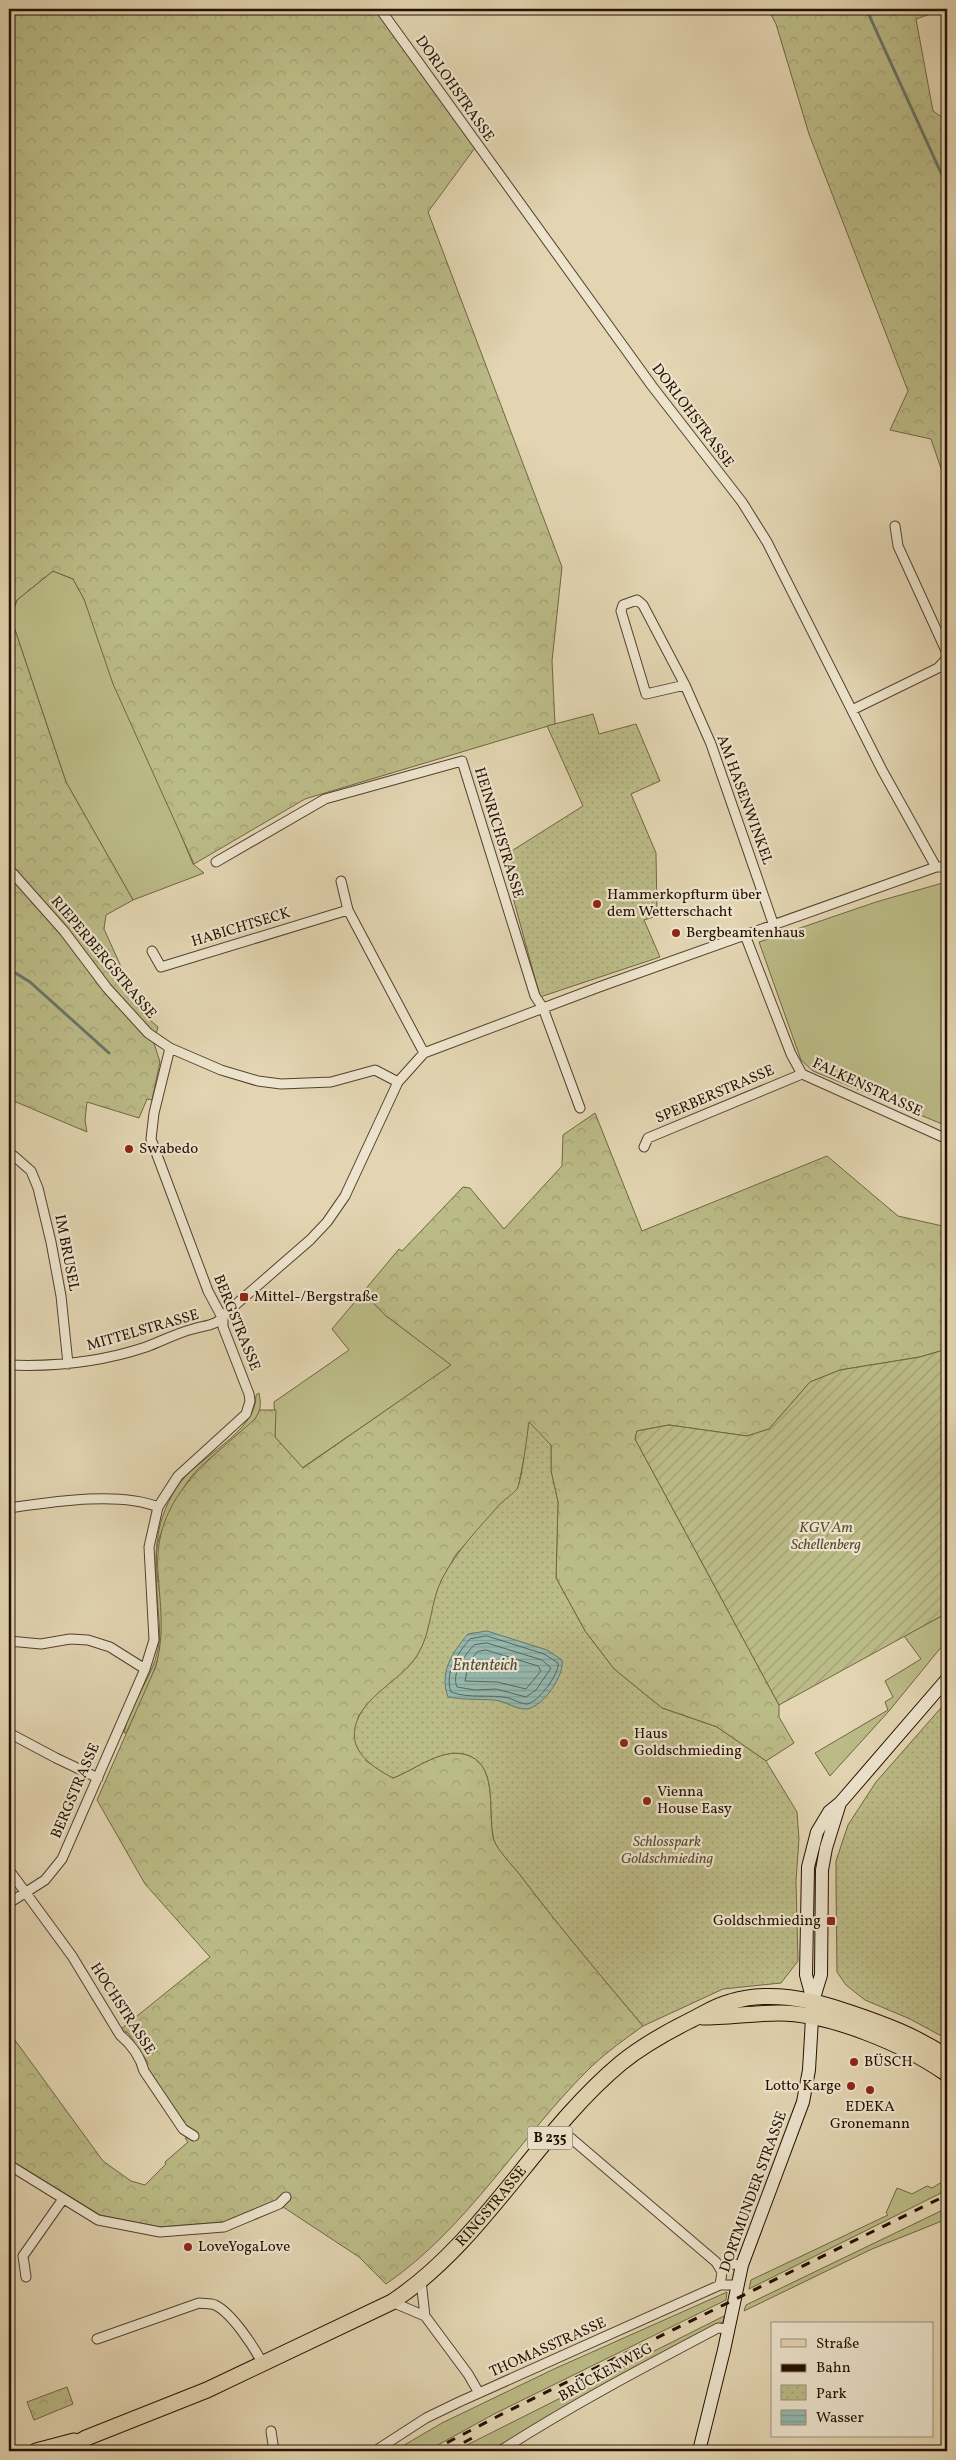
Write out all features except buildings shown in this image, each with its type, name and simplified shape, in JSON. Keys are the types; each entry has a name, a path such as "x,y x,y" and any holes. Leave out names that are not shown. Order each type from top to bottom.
{"main road":[{"name":"RINGSTRASSE","path":"62,2451 86,2438 207,2390 392,2302 422,2281 451,2253 584,2099 621,2063 648,2043 729,2002 779,1996 813,2001"},
{"name":"B 235","path":"813,2001 912,2035 947,2058"},
{"name":"RINGSTRASSE","path":"697,2017 781,2013 811,2018"},
{"name":"B 235","path":"811,2018 892,2042 922,2056 947,2074"},
{"name":"RINGSTRASSE","path":"36,2451 52,2445 86,2438"}],"street":[{"name":"DORLOHSTRASSE","path":"380,9 646,378 742,502 767,542 852,710 936,867"},
{"path":"894,526 898,546 947,653"},
{"name":"AM HASENWINKEL","path":"685,685 646,694 621,611 623,605 637,600 643,605 685,685 711,744 774,926"},
{"path":"852,710 938,668 947,658"},
{"name":"HEINRICHSTRASSE","path":"216,862 325,799 462,761 532,987 543,1008 580,1108"},
{"path":"398,1082 424,1053 543,1008 936,867 947,867"},
{"name":"RIEPERBERGSTRASSE","path":"9,869 64,930 106,988 148,1033 170,1048 221,1070 258,1081 281,1084 331,1082 376,1070 398,1082"},
{"path":"341,881 348,910 424,1053"},
{"name":"HABICHTSECK","path":"152,951 161,967 348,910"},
{"name":"FALKENSTRASSE","path":"745,935 791,1054 802,1074 947,1139"},
{"name":"BERGSTRASSE","path":"9,1903 45,1880 62,1859 144,1669 154,1640 150,1547 158,1507 178,1476 242,1419 248,1408 249,1394 223,1327 223,1319 208,1292 151,1139 150,1131 170,1048"},
{"name":"SPERBERSTRASSE","path":"644,1147 648,1138 802,1074"},
{"name":"MITTELSTRASSE","path":"9,1365 68,1364 110,1357 146,1347 194,1328 210,1326 223,1319 226,1313 327,1222 345,1196 398,1082"},
{"name":"IM BRUSEL","path":"14,1156 31,1171 38,1188 61,1296 68,1364"},
{"path":"9,1508 46,1502 128,1498 158,1507"},
{"path":"9,1641 41,1644 70,1639 88,1640 110,1647 144,1669"},
{"name":"DORTMUNDER STRASSE","path":"698,2451 729,2329 742,2265 803,2102 809,2070 813,2001 806,1975 808,1868 817,1832 829,1812 840,1803 947,1679"},
{"path":"9,1733 98,1778"},
{"name":"HOCHSTRASSE","path":"9,1870 72,1956 120,2035 130,2043 137,2054 144,2072 183,2129 194,2136"},
{"path":"559,2128 719,2264 742,2265"},
{"path":"9,2165 98,2220 160,2232 224,2227 279,2204 286,2197"},
{"path":"26,2277 23,2256 63,2199"},
{"path":"719,2264 720,2285"},
{"path":"422,2281 425,2316"},
{"name":"THOMASSTRASSE","path":"375,2451 426,2418 479,2393 720,2285 737,2285"},
{"path":"392,2302 425,2316 468,2374 479,2393"},
{"path":"97,2339 199,2303 213,2304 224,2311 255,2349 263,2364"},
{"name":"BRÜCKENWEG","path":"500,2451 537,2427 656,2361 718,2328 729,2329"},
{"path":"270,2431 274,2451"}],"green space":[{"path":"9,9 380,9 477,145 428,212 562,567 552,661 555,724 305,799 194,864 113,684 84,599 73,579 53,571 17,600 11,618 66,782 133,900 106,915 104,929 142,1013 158,1027 154,1043 160,1062 152,1100 147,1099 139,1118 87,1102 85,1120 87,1132 9,1099"},
{"path":"768,9 945,9 916,19 933,111 947,121 947,486 931,439 890,430 908,391 809,134 776,24"},
{"path":"53,571 73,579 84,599 193,864 204,873 133,900 66,782 11,618 17,600"},
{"path":"593,714 599,734 636,724 660,781 631,794 656,853 657,916 644,920 660,957 540,997 502,857 583,806 547,726"},
{"path":"946,882 947,1126 813,1071 801,1060 759,942 876,902"},
{"path":"595,1113 642,1231 827,1156 898,1216 947,1227 947,1349 920,1357 840,1370 810,1382 769,1429 747,1436 669,1425 637,1431 635,1439 779,1705 779,1717 794,1743 766,1761 717,1727 662,1708 614,1669 585,1631 556,1578 558,1502 551,1471 551,1445 524,1458 518,1488 457,1553 441,1581 427,1636 418,1655 404,1672 365,1707 358,1717 366,1761 393,1778 431,1760 450,1754 460,1753 470,1756 479,1762 485,1771 488,1782 492,1830 496,1844 643,2026 592,2066 566,2093 443,2236 416,2261 386,2284 359,2257 274,2201 223,2222 160,2227 100,2215 9,2159 9,2041 12,2036 103,2161 131,2181 145,2185 166,2164 165,2162 188,2142 185,2138 191,2137 190,2131 147,2068 148,2063 128,2033 121,2029 210,1957 145,1884 97,1800 156,1666 161,1630 158,1572 159,1546 164,1523 174,1502 187,1484 202,1467 255,1419 260,1410 276,1410 275,1437 303,1468 451,1365 385,1315 363,1292 399,1249 402,1251 463,1187 470,1188 504,1229 562,1166 563,1135"},
{"path":"363,1292 385,1315 452,1365 302,1468 275,1437 274,1402 349,1350 332,1329"},
{"name":"KGV Am Schellenberg","path":"947,1349 947,1613 779,1705 635,1439 637,1431 669,1425 747,1436 769,1429 810,1382 840,1370 920,1357"},
{"path":"259,1393 260,1406 256,1418 191,1477 179,1496 162,1531 158,1542 157,1554 163,1621 161,1646 149,1684 126,1733 124,1733 130,1712 155,1660 159,1644 160,1628 156,1560 159,1531 163,1516 177,1487 186,1476 224,1444 247,1421 254,1409 256,1395"},
{"name":"Schlosspark Goldschmieding","path":"529,1422 551,1445 551,1471 558,1502 556,1578 585,1631 614,1669 662,1708 717,1727 766,1761 797,1812 799,1839 796,1881 798,1961 781,1983 723,1989 643,2026 498,1849 492,1830 488,1782 485,1771 479,1762 470,1756 460,1753 450,1754 431,1760 393,1778 365,1759 356,1745 354,1737 355,1728 365,1707 411,1664 423,1645 435,1597 448,1568 476,1531 500,1504 517,1489"},
{"path":"947,1613 947,1640 889,1711 830,1776 815,1753 888,1710 885,1702 893,1697 885,1681 921,1659 904,1636"},
{"path":"947,1701 947,2039 910,2019 865,2000 846,1985 837,1972 836,1861 848,1825 876,1782"},
{"path":"947,2179 947,2190 749,2289 751,2280 888,2215 886,2213 897,2188 912,2194 927,2186 932,2188"},
{"path":"947,2208 947,2219 872,2249 744,2311 746,2305"},
{"path":"727,2292 726,2300 494,2414 427,2451 394,2451 442,2423 554,2369"},
{"path":"724,2316 724,2321 719,2324 495,2451 455,2451"},
{"path":"67,2387 73,2404 34,2420 27,2402"}],"water":[{"name":"Ententeich","path":"487,1631 547,1650 562,1660 560,1674 556,1682 540,1703 523,1709 494,1700 448,1697 445,1679 452,1656 468,1634"}],"waterway":[{"path":"868,9 869,15 947,186"},
{"path":"9,969 30,982 109,1053"}],"railway":[{"path":"431,2451 506,2412 947,2195"},
{"path":"448,2451 474,2437"}],"place":[{"name":"Hammerkopfturm über dem Wetterschacht","path":"597,904"},
{"name":"Bergbeamtenhaus","path":"676,933"},
{"name":"Swabedo","path":"129,1149"},
{"name":"Mittel-/Bergstraße","path":"244,1297"},
{"name":"Haus Goldschmieding","path":"624,1743"},
{"name":"Vienna House Easy","path":"647,1801"},
{"name":"Goldschmieding","path":"831,1921"},
{"name":"BÜSCH","path":"854,2062"},
{"name":"Lotto Karge","path":"851,2086"},
{"name":"EDEKA Gronemann","path":"870,2090"},
{"name":"LoveYogaLove","path":"188,2247"}]}
